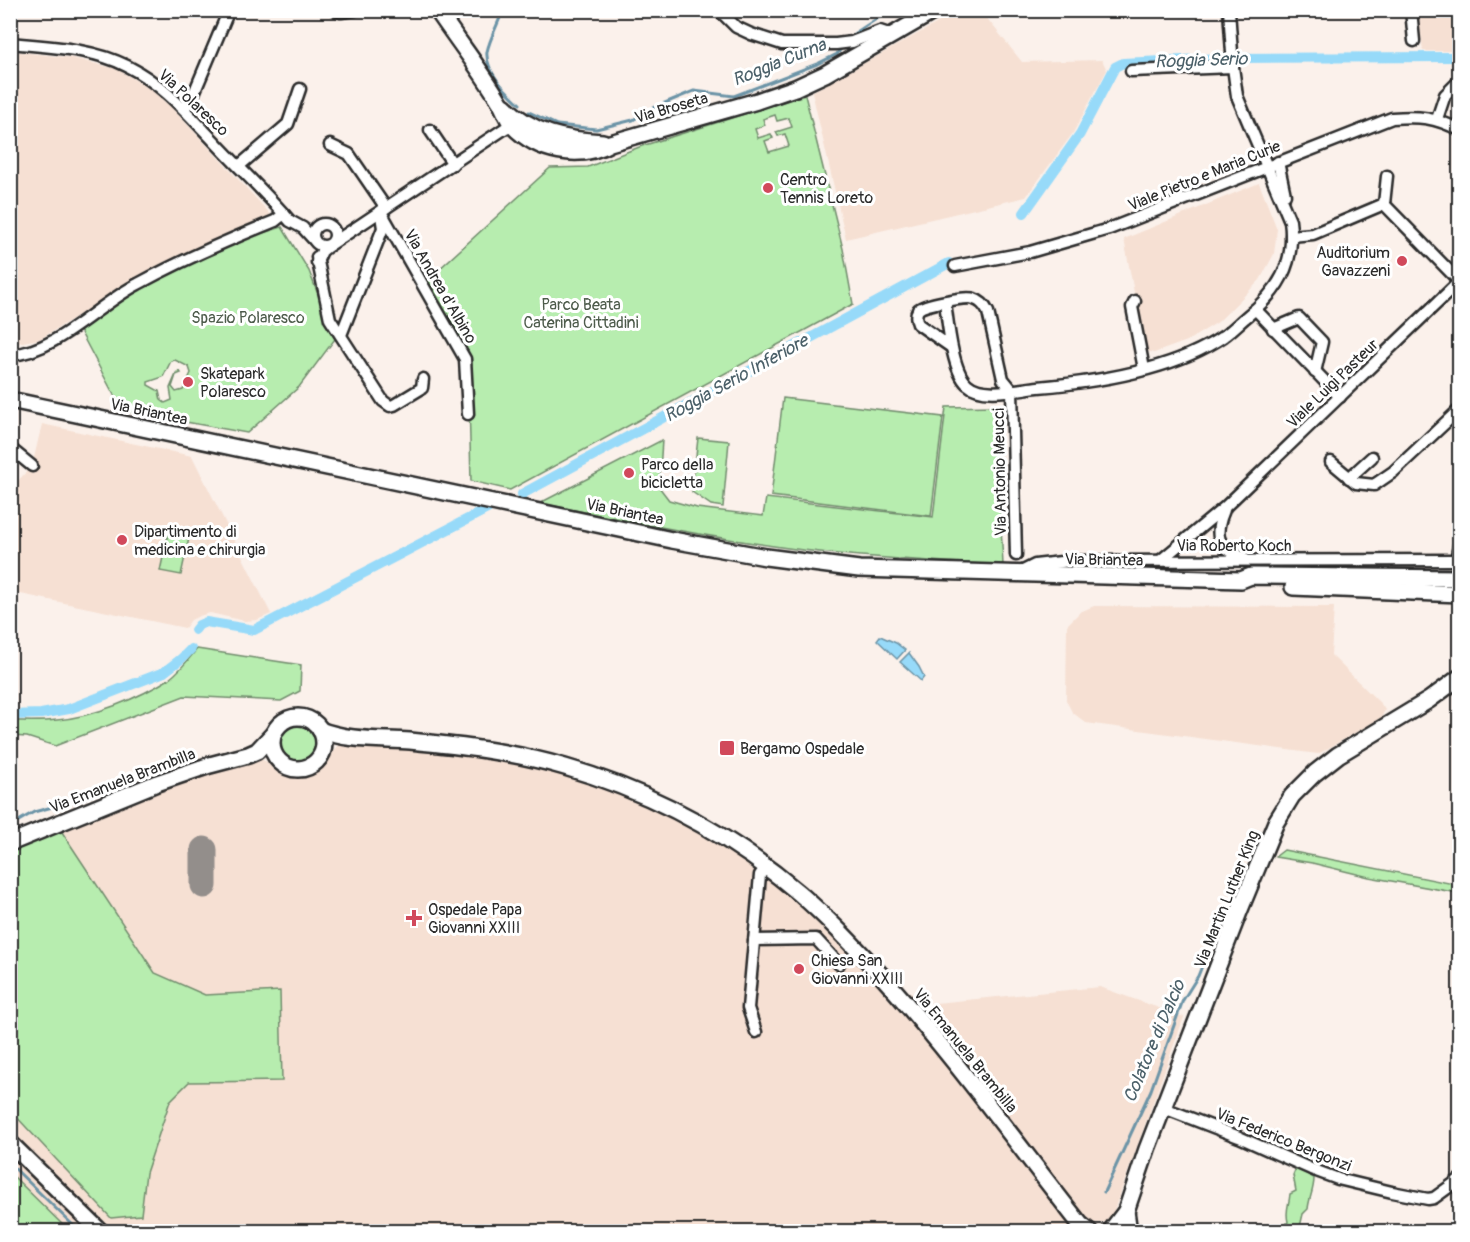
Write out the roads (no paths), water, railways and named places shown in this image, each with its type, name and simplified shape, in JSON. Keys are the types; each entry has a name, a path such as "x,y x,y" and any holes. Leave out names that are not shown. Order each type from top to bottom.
{"street":[{"path":"184,109 192,99 229,10"},
{"path":"336,10 355,10"},
{"path":"329,245 515,121 437,10"},
{"path":"719,10 736,27 782,44 836,44 852,42 880,32 892,35"},
{"name":"Via Broseta","path":"515,121 528,138 554,150 581,152 600,148 609,143 795,88 825,74 936,10"},
{"name":"Via Antonio Meucci","path":"1229,10 1237,96 1290,221"},
{"path":"1411,10 1414,41"},
{"name":"Via Polaresco","path":"10,43 65,48 101,57 126,66 153,82 184,109 284,214 321,246 329,245"},
{"path":"1131,71 1233,67"},
{"path":"1437,119 1445,94 1460,80"},
{"path":"239,166 288,124 300,89"},
{"name":"Viale Pietro e Maria Curie","path":"955,266 1030,252 1098,232 1392,118 1437,119 1460,130"},
{"name":"Via Broseta","path":"515,121 552,136 609,143"},
{"path":"430,130 453,164"},
{"path":"330,145 349,154 383,210 383,228 341,335"},
{"name":"Via Antonio Meucci","path":"1016,555 1012,390 1072,384 1144,369 1195,352 1223,336 1256,310 1274,291 1290,256 1291,209 1282,187 1278,162"},
{"path":"1384,204 1388,176"},
{"path":"1291,236 1313,234 1384,204"},
{"path":"1384,204 1458,286"},
{"name":"Via Andrea d'Albino","path":"383,210 465,359 468,414"},
{"path":"10,355 29,352 49,343 135,285 213,246 275,221 284,214"},
{"path":"294,223 307,227 325,225 341,230 354,229"},
{"path":"325,225 313,231 313,240 330,319 386,404 394,405 422,388 423,379"},
{"path":"317,262 322,252 334,240 335,233 325,225"},
{"name":"Viale Luigi Pasteur","path":"1161,560 1225,507 1458,286"},
{"path":"951,347 916,321 920,308 969,298 976,299 988,312 1003,379 1012,390"},
{"path":"1135,301 1132,307 1144,369"},
{"path":"945,302 951,347 960,374 967,384 979,391 1012,390"},
{"path":"1256,310 1340,398"},
{"path":"1273,329 1299,318 1322,342 1315,372"},
{"name":"Via Briantea","path":"10,400 672,540 766,557 859,569 1241,580 1251,576 1460,578"},
{"path":"1331,462 1356,483 1374,485 1394,472 1460,409"},
{"path":"10,448 32,466"},
{"path":"1349,478 1372,457"},
{"path":"1225,507 1218,527 1221,543 1233,553 1247,559"},
{"name":"Via Roberto Koch","path":"1015,575 1035,565 1070,561 1458,560 1460,541"},
{"name":"Via Briantea","path":"1241,580 1250,586 1460,594"},
{"name":"Via Martin Luther King","path":"1110,1232 1126,1211 1276,822 1292,796 1315,773 1338,755 1429,700 1460,677"},
{"name":"Via Emanuela Brambilla","path":"10,843 157,783 248,755 257,751 285,721 300,717 315,724 320,730 333,735 464,746 518,755 585,773 645,795 707,827 798,892 851,943 918,1017 1083,1229"},
{"path":"320,730 323,748"},
{"path":"274,733 272,741 276,757"},
{"name":"Via Emanuela Brambilla","path":"248,755 276,757 281,763 293,769 308,767 318,760 323,748 353,738"},
{"path":"756,1032 748,1008 760,875 766,867"},
{"path":"754,940 816,939 839,964"},
{"name":"Via Federico Bergonzi","path":"1164,1108 1239,1137 1311,1169 1392,1192 1428,1199 1434,1198 1460,1179"},
{"path":"10,1143 101,1232"},
{"name":"Via Martin Luther King","path":"1126,1211 1129,1232"}],"water":[{"path":"880,636 905,650 897,659 877,640"},
{"path":"909,653 924,677 921,681 900,662"}],"waterway":[{"name":"Roggia Curna","path":"503,10 488,47 487,59 498,81 520,104"},
{"name":"Roggia Curna","path":"849,39 890,10"},
{"name":"Roggia Curna","path":"529,112 557,125 596,129 633,120 648,110 694,91 734,96 817,64 837,54 843,46"},
{"name":"Roggia Serio","path":"1024,213 1080,134 1115,67 1123,63 1223,58 1460,57"},
{"name":"Roggia Serio Inferiore","path":"522,494 949,263"},
{"name":"Roggia Serio Inferiore","path":"195,630 206,622 254,630 489,508"},
{"name":"Roggia Serio Inferiore","path":"10,715 41,714 69,709 164,672 191,649"},
{"path":"10,826 34,812 85,798 179,757"},
{"name":"Colatore di Dalcio","path":"1104,1192 1151,1090 1183,1000 1198,976 1228,901"},
{"path":"10,1164 80,1232"}],"place":[{"name":"Centro Tennis Loreto","path":"768,188"},
{"name":"Auditorium Gavazzeni","path":"1402,261"},
{"name":"Skatepark Polaresco","path":"188,382"},
{"name":"Parco della bicicletta","path":"629,473"},
{"name":"Dipartimento di medicina e chirurgia","path":"122,540"},
{"name":"Bergamo Ospedale","path":"727,748"},
{"name":"Ospedale Papa Giovanni XXIII","path":"414,918"},
{"name":"Chiesa San Giovanni XXIII","path":"799,969"}],"park label":[{"name":"Parco Beata Caterina Cittadini","path":"581,313"},
{"name":"Spazio Polaresco","path":"248,317"}]}
